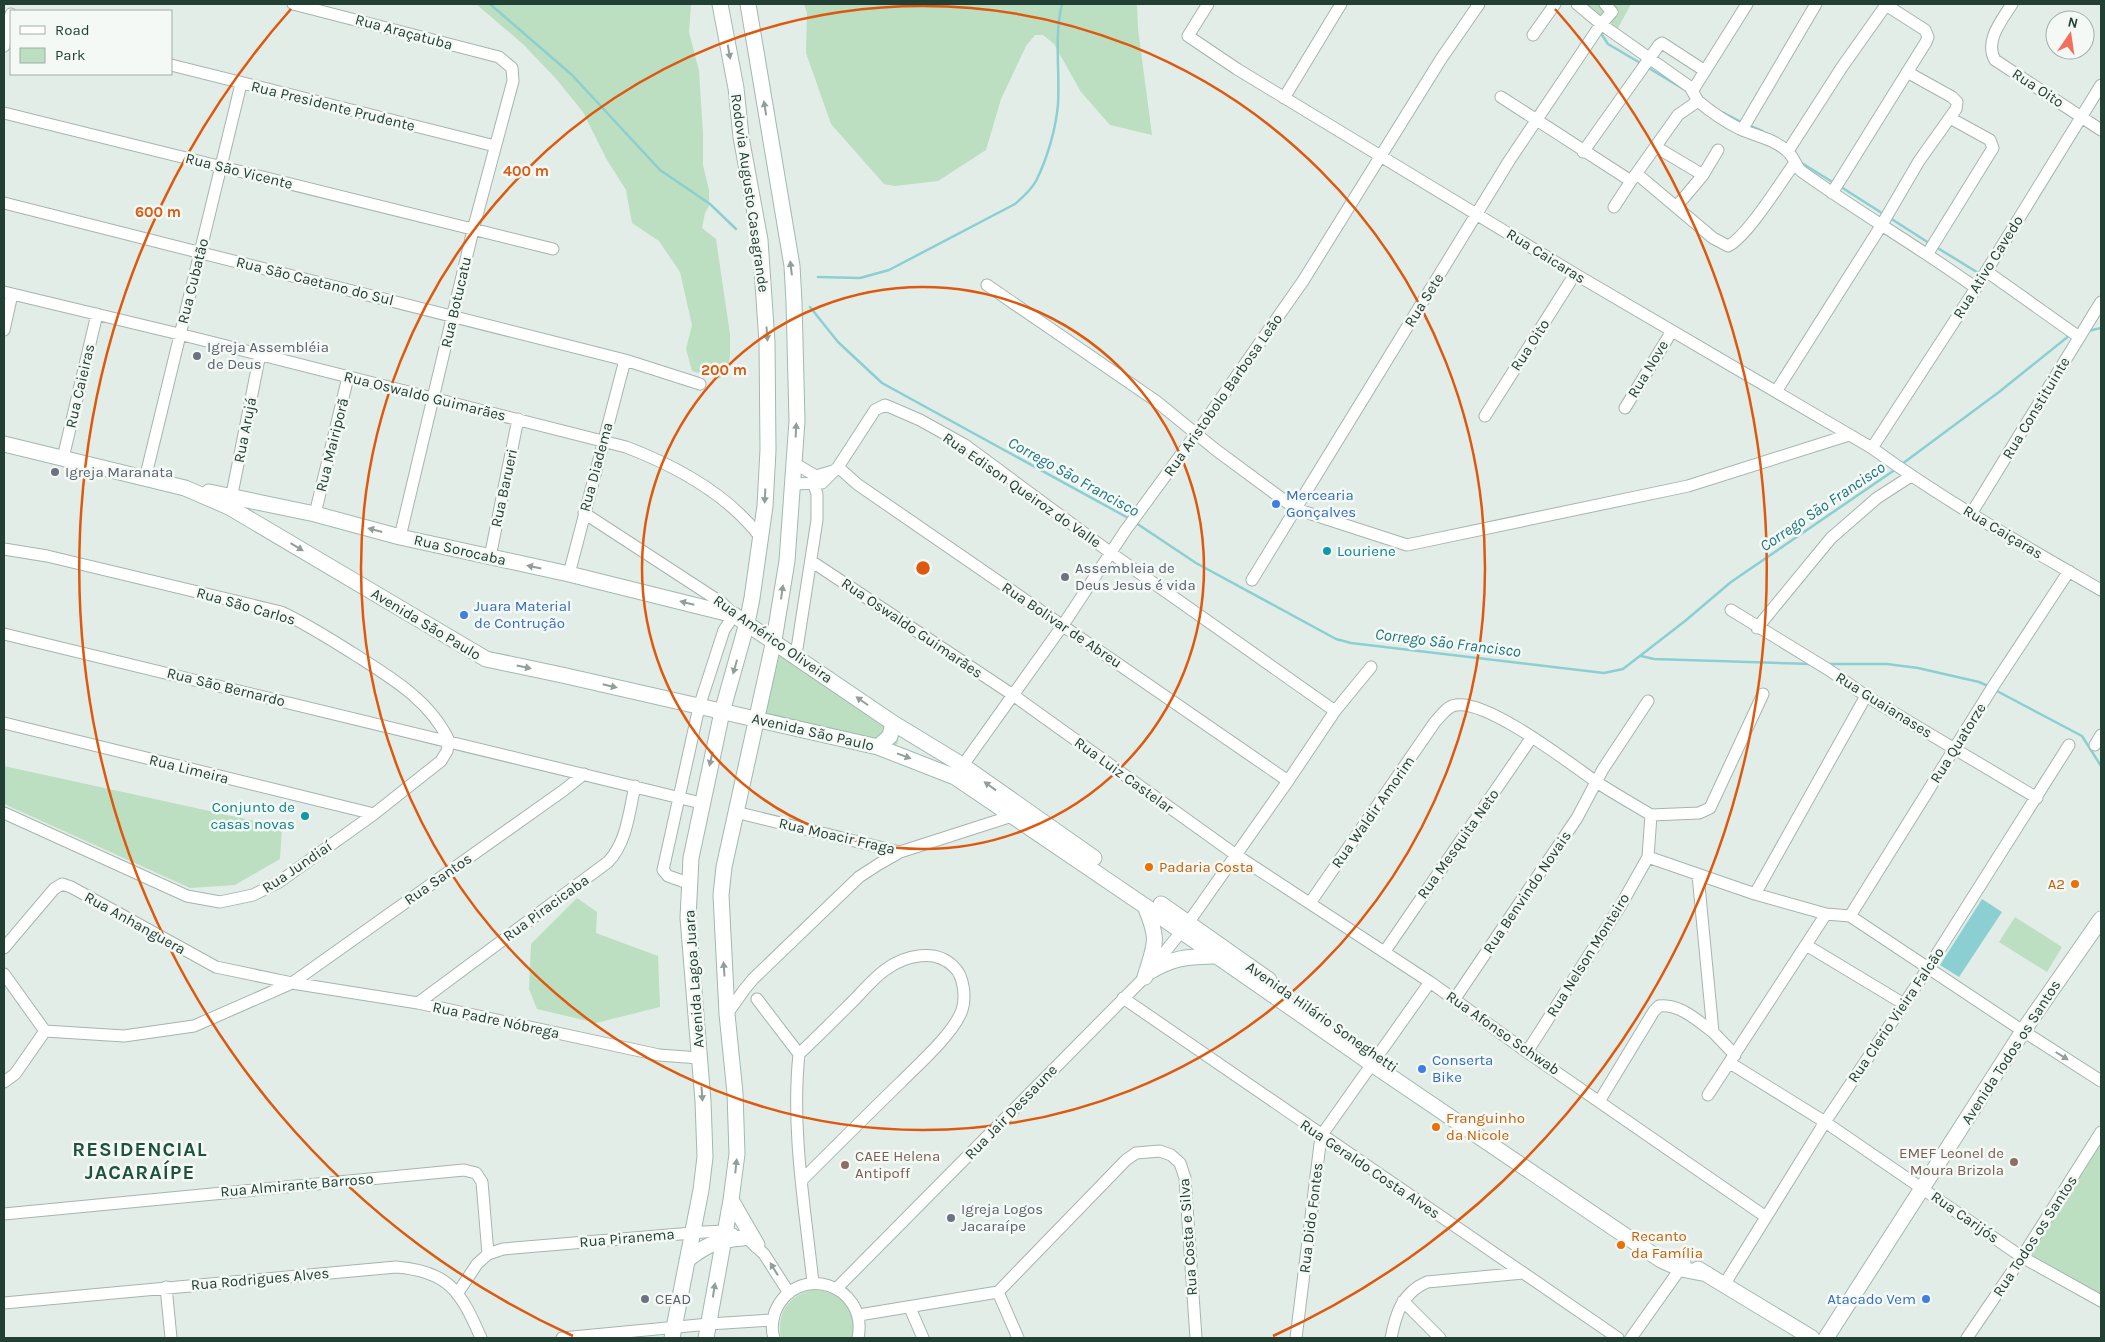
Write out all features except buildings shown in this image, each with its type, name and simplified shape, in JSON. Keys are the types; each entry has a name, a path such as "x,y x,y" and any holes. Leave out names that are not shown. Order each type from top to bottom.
{"street":[{"name":"Rua Araçatuba","path":"293,4 499,57 512,68"},
{"name":"Rodovia Augusto Casagrande","path":"720,4 736,88 741,137 760,240 767,342 768,450 761,538 747,623"},
{"name":"Avenida Lagoa Juara","path":"707,1331 731,1200 737,1154 735,1093 727,1014 721,895 724,867 735,812 774,640 787,561 793,484 797,384 792,266 748,4"},
{"name":"Rua Caicaras","path":"1208,4 1188,36 1284,98 1478,213 1575,274 1849,434 1908,474"},
{"path":"1284,98 1341,4"},
{"name":"Rua Aristobolo Barbosa Leão","path":"959,771 1063,625 1125,531 1196,434 1303,281 1441,59 1479,4"},
{"path":"1533,35 1555,4"},
{"path":"1577,4 1601,24 1693,90 1698,101 1722,120 1742,130 1767,138 1788,151 1794,164 1832,194 1928,254 1976,288"},
{"name":"Rua Sete","path":"1252,580 1509,161 1538,121 1601,24 1612,12 1606,4"},
{"path":"1693,90 1748,4"},
{"path":"1742,130 1816,4"},
{"path":"1788,151 1885,4 1925,30 1928,37 1832,194"},
{"name":"Rua Oito","path":"2012,4 1994,32 1990,47 1995,60 2101,130"},
{"path":"4,46 8,28"},
{"path":"1583,152 1662,43 1705,71"},
{"name":"Rua Presidente Prudente","path":"172,65 495,146"},
{"name":"Rua Botucatu","path":"400,537 473,230 513,81 512,68"},
{"path":"1776,390 1881,226 1918,161 1957,106 1956,100 1908,72"},
{"name":"Rua Cubatão","path":"145,478 241,84"},
{"name":"Rua Ativo Cavedo","path":"1872,448 1976,288 2101,85"},
{"path":"1501,97 1583,152 1634,177 1677,206 1713,238 1728,246 1746,228 1794,164"},
{"path":"1614,207 1678,115 1698,101"},
{"name":"Rua São Vicente","path":"4,113 553,249"},
{"path":"1928,254 1993,148 1990,140 1950,118"},
{"path":"1656,147 1703,175"},
{"path":"1677,206 1703,175 1718,150"},
{"name":"Rua São Caetano do Sul","path":"4,203 626,360 700,384"},
{"path":"1986,271 2076,334"},
{"name":"Rua Oito","path":"1485,416 1575,274"},
{"path":"987,284 1156,400 1196,434 1296,508 1398,544 1413,545 1612,500 1688,486 1849,434"},
{"name":"Rua Oswaldo Guimarães","path":"8,293 603,440 659,460 697,481 746,518 761,538"},
{"path":"4,330 8,293"},
{"name":"Rua Constituinte","path":"1971,514 2076,334 2101,305"},
{"name":"Rua Caieiras","path":"63,458 97,314"},
{"name":"Rua Nove","path":"1625,408 1672,330"},
{"name":"Rua Arujá","path":"230,501 260,354"},
{"name":"Rua Diadema","path":"569,574 603,440 626,360"},
{"name":"Rua Mairiporã","path":"315,514 348,377"},
{"name":"Rua Edison Queiroz do Valle","path":"837,468 876,410 890,406 966,446 1111,553 1335,711"},
{"name":"Rua Barueri","path":"490,557 518,419"},
{"name":"Avenida São Paulo","path":"4,444 185,488 230,501 486,659 878,747 959,771"},
{"path":"794,464 817,481"},
{"path":"793,484 817,481 837,468"},
{"name":"Rua Bolivar de Abreu","path":"837,468 857,484 1288,781"},
{"path":"1757,628 1831,538 1908,474"},
{"name":"Rua Caiçaras","path":"1908,474 1971,514 2101,590"},
{"path":"796,656 817,520 817,481"},
{"name":"Rua Sorocaba","path":"230,501 315,514 400,537 569,574 734,615"},
{"name":"Rua Américo Oliveira","path":"584,513 722,603 734,615 774,640 959,771"},
{"name":"Rua São Carlos","path":"4,549 47,556 281,612 308,625 396,680 430,712 442,727 448,741"},
{"name":"Rua Oswaldo Guimarães","path":"811,561 1013,695"},
{"name":"Rua Quatorze","path":"1850,916 1994,685 2069,571"},
{"name":"Rua Guaianases","path":"1731,610 1757,628 1828,670 1866,696 2037,798"},
{"path":"688,883 668,876 662,870 699,707 724,630 734,615"},
{"name":"Avenida Lagoa Juara","path":"673,1333 705,1157 700,1058 688,918 688,883 701,803 722,712 747,623"},
{"name":"Rua São Bernardo","path":"4,634 448,741"},
{"name":"Rua Jair Dessaune","path":"837,1288 1147,974 1184,928 1335,711 1370,667"},
{"path":"1762,694 1710,808 1699,813 1651,815 1648,857 1755,894 1826,914 1850,916 2022,1031 2101,1081"},
{"name":"Rua Luiz Castelar","path":"1013,695 1236,855"},
{"path":"1755,894 1866,696"},
{"name":"Rua Benvindo Novais","path":"1454,1000 1577,818 1603,769 1648,701"},
{"name":"Rua Waldir Amorim","path":"1310,903 1435,722 1451,706 1460,705 1477,709 1532,737 1597,782 1651,815"},
{"name":"Rua Limeira","path":"4,723 374,814"},
{"path":"878,747 890,736 893,723"},
{"name":"Rua Mesquita Neto","path":"1385,951 1532,737"},
{"path":"448,741 701,803"},
{"name":"Rua Jundiaí","path":"4,813 187,896 220,902 253,895 279,882 374,814 441,761 448,750 448,741"},
{"name":"Rua Clerio Vieira Falcão","path":"1724,1285 1825,1122 1928,968 2069,745"},
{"name":"Avenida Hilário Soneghetti","path":"959,771 1661,1260 1683,1265 1706,1274 1812,1338"},
{"name":"Rua Santos","path":"45,1031 124,1036 194,1026 292,983 556,796 584,774"},
{"name":"Rua Piracicaba","path":"418,1004 608,862 616,854 622,840 635,786"},
{"name":"Rua Moacir Fraga","path":"735,812 900,852 1016,812"},
{"path":"727,1014 744,990 859,876 900,852"},
{"name":"Rua Afonso Schwab","path":"1236,855 1385,951 1526,1052 1600,1100 1766,1217"},
{"name":"Rua Nelson Monteiro","path":"1526,1052 1621,905 1648,857"},
{"name":"Avenida Hilário Soneghetti","path":"1093,864 1145,906 1184,928 1215,956 1375,1060"},
{"path":"1698,875 1713,1032"},
{"name":"Rua Anhanguera","path":"4,948 54,889 62,884 71,887 216,967 292,983"},
{"path":"1145,906 1155,930 1155,939 1147,974"},
{"path":"1708,1096 1826,914"},
{"name":"Avenida Todos os Santos","path":"1826,1338 2022,1031 2101,919"},
{"path":"1806,945 1904,1004"},
{"path":"802,1180 931,1052 956,1020 962,1010 964,1000 962,982 956,968 945,959 921,955 905,959 885,970 799,1054 795,1086 802,1180 813,1283"},
{"path":"1147,974 1168,961 1185,957 1215,956"},
{"path":"4,974 45,1031 14,1074 4,1082"},
{"name":"Rua Dido Fontes","path":"1296,1338 1321,1136 1430,982"},
{"name":"Rua Padre Nóbrega","path":"292,983 418,1004 659,1055 700,1058"},
{"name":"Rua Geraldo Costa Alves","path":"1122,998 1618,1338"},
{"path":"757,999 799,1054"},
{"name":"Rua Carijós","path":"1600,1100 1654,1011 1659,1006 1676,1008 1692,1016 1713,1032 1732,1059 2022,1257 2101,1301"},
{"name":"Rua Todos os Santos","path":"1967,1338 2022,1257 2101,1132"},
{"name":"Rua Costa e Silva","path":"998,1292 1126,1160 1136,1153 1160,1151 1171,1155 1180,1163 1185,1178 1196,1338"},
{"name":"Rua Almirante Barroso","path":"4,1214 464,1170 476,1172 482,1182 488,1254"},
{"path":"731,1200 750,1242 789,1293"},
{"name":"Rua Piranema","path":"488,1254 503,1249 692,1233 724,1235"},
{"path":"687,1260 700,1249 724,1235 750,1242"},
{"path":"457,1294 478,1264 488,1254"},
{"path":"1631,1338 1683,1265"},
{"name":"Rua Rodrigues Alves","path":"4,1303 396,1267 422,1270 434,1274 448,1283 457,1294 481,1338"},
{"path":"1391,1338 1394,1323 1403,1301 1415,1287 1427,1282 1523,1273"},
{"path":"774,1338 772,1320 779,1303 799,1286 813,1283 837,1288 855,1306 859,1316 860,1329 858,1338"},
{"path":"166,1287 171,1338"},
{"path":"859,1316 998,1292 1018,1338"},
{"path":"1403,1301 1440,1338"},
{"path":"910,1308 923,1338"},
{"path":"562,1338 707,1331 772,1320"}],"green space":[{"path":"476,4 691,4 689,32 699,71 703,165 709,190 709,206 705,213 702,228 716,239 730,334 730,356 727,372 718,379 692,371 686,349 692,325 680,272 659,241 632,223 626,190 607,160 583,112 557,80 524,45"},
{"path":"804,4 1137,4 1138,29 1152,135 1110,125 1081,92 1054,44 1043,35 1035,35 1026,46 1001,99 986,150 938,181 895,186 884,184 831,124 806,53 807,13"},
{"path":"1584,4 1631,4 1618,28"},
{"path":"783,656 899,733 898,743 894,747 765,715 778,657"},
{"path":"4,766 282,827 280,859 235,885 190,888 4,804"},
{"path":"577,898 597,912 596,933 658,956 660,1007 596,1023 537,1009 529,989 531,944"},
{"path":"2015,917 2062,947 2047,972 1999,942"},
{"path":"2101,1140 2101,1295 2030,1256"},
{"path":"812,1290 827,1292 845,1303 854,1322 853,1338 781,1338 780,1321 786,1307 797,1296"}],"water":[{"path":"1982,899 2002,912 1959,977 1940,965"}],"waterway":[{"path":"490,4 572,75 660,170 710,204 736,229"},
{"path":"818,277 860,278 889,270 1015,204 1029,191 1044,163 1055,123 1058,104 1058,28 1062,4"},
{"path":"1600,32 1608,44 1642,64"},
{"path":"1647,67 1685,90"},
{"path":"1722,112 1743,123"},
{"path":"1748,125 1762,131"},
{"path":"1800,162 1834,183"},
{"path":"1841,187 1885,215"},
{"path":"1890,218 1929,243"},
{"path":"1936,247 1980,274"},
{"name":"Corrego São Francisco","path":"810,307 838,342 882,383 1130,519"},
{"path":"2088,331 2101,328"},
{"name":"Corrego São Francisco","path":"1902,464 1999,392 2070,335"},
{"name":"Corrego São Francisco","path":"1136,523 1196,563 1336,639 1351,643 1604,673 1623,669 1685,621 1731,582 1896,469"},
{"path":"1641,656 1654,659 1811,664"},
{"path":"1829,664 1887,664 1918,668 1979,682 1988,686"},
{"path":"1995,690 2082,736 2101,766"}],"place":[{"name":"Igreja Assembléia de Deus","path":"197,356"},
{"name":"Igreja Maranata","path":"55,472"},
{"name":"Mercearia Gonçalves","path":"1276,504"},
{"name":"Louriene","path":"1327,551"},
{"name":"Assembleia de Deus Jesus é vida","path":"1065,577"},
{"name":"Juara Material de Contrução","path":"464,615"},
{"name":"Conjunto de casas novas","path":"305,816"},
{"name":"Padaria Costa","path":"1149,867"},
{"name":"A2","path":"2075,884"},
{"name":"Conserta Bike","path":"1422,1069"},
{"name":"Franguinho da Nicole","path":"1436,1127"},
{"name":"EMEF Leonel de Moura Brizola","path":"2014,1162"},
{"name":"CAEE Helena Antipoff","path":"845,1165"},
{"name":"Igreja Logos Jacaraípe","path":"951,1218"},
{"name":"Recanto da Família","path":"1621,1245"},
{"name":"CEAD","path":"645,1299"},
{"name":"Atacado Vem","path":"1926,1299"}],"district":[{"name":"RESIDENCIAL JACARAÍPE","path":"140,1160"}]}
